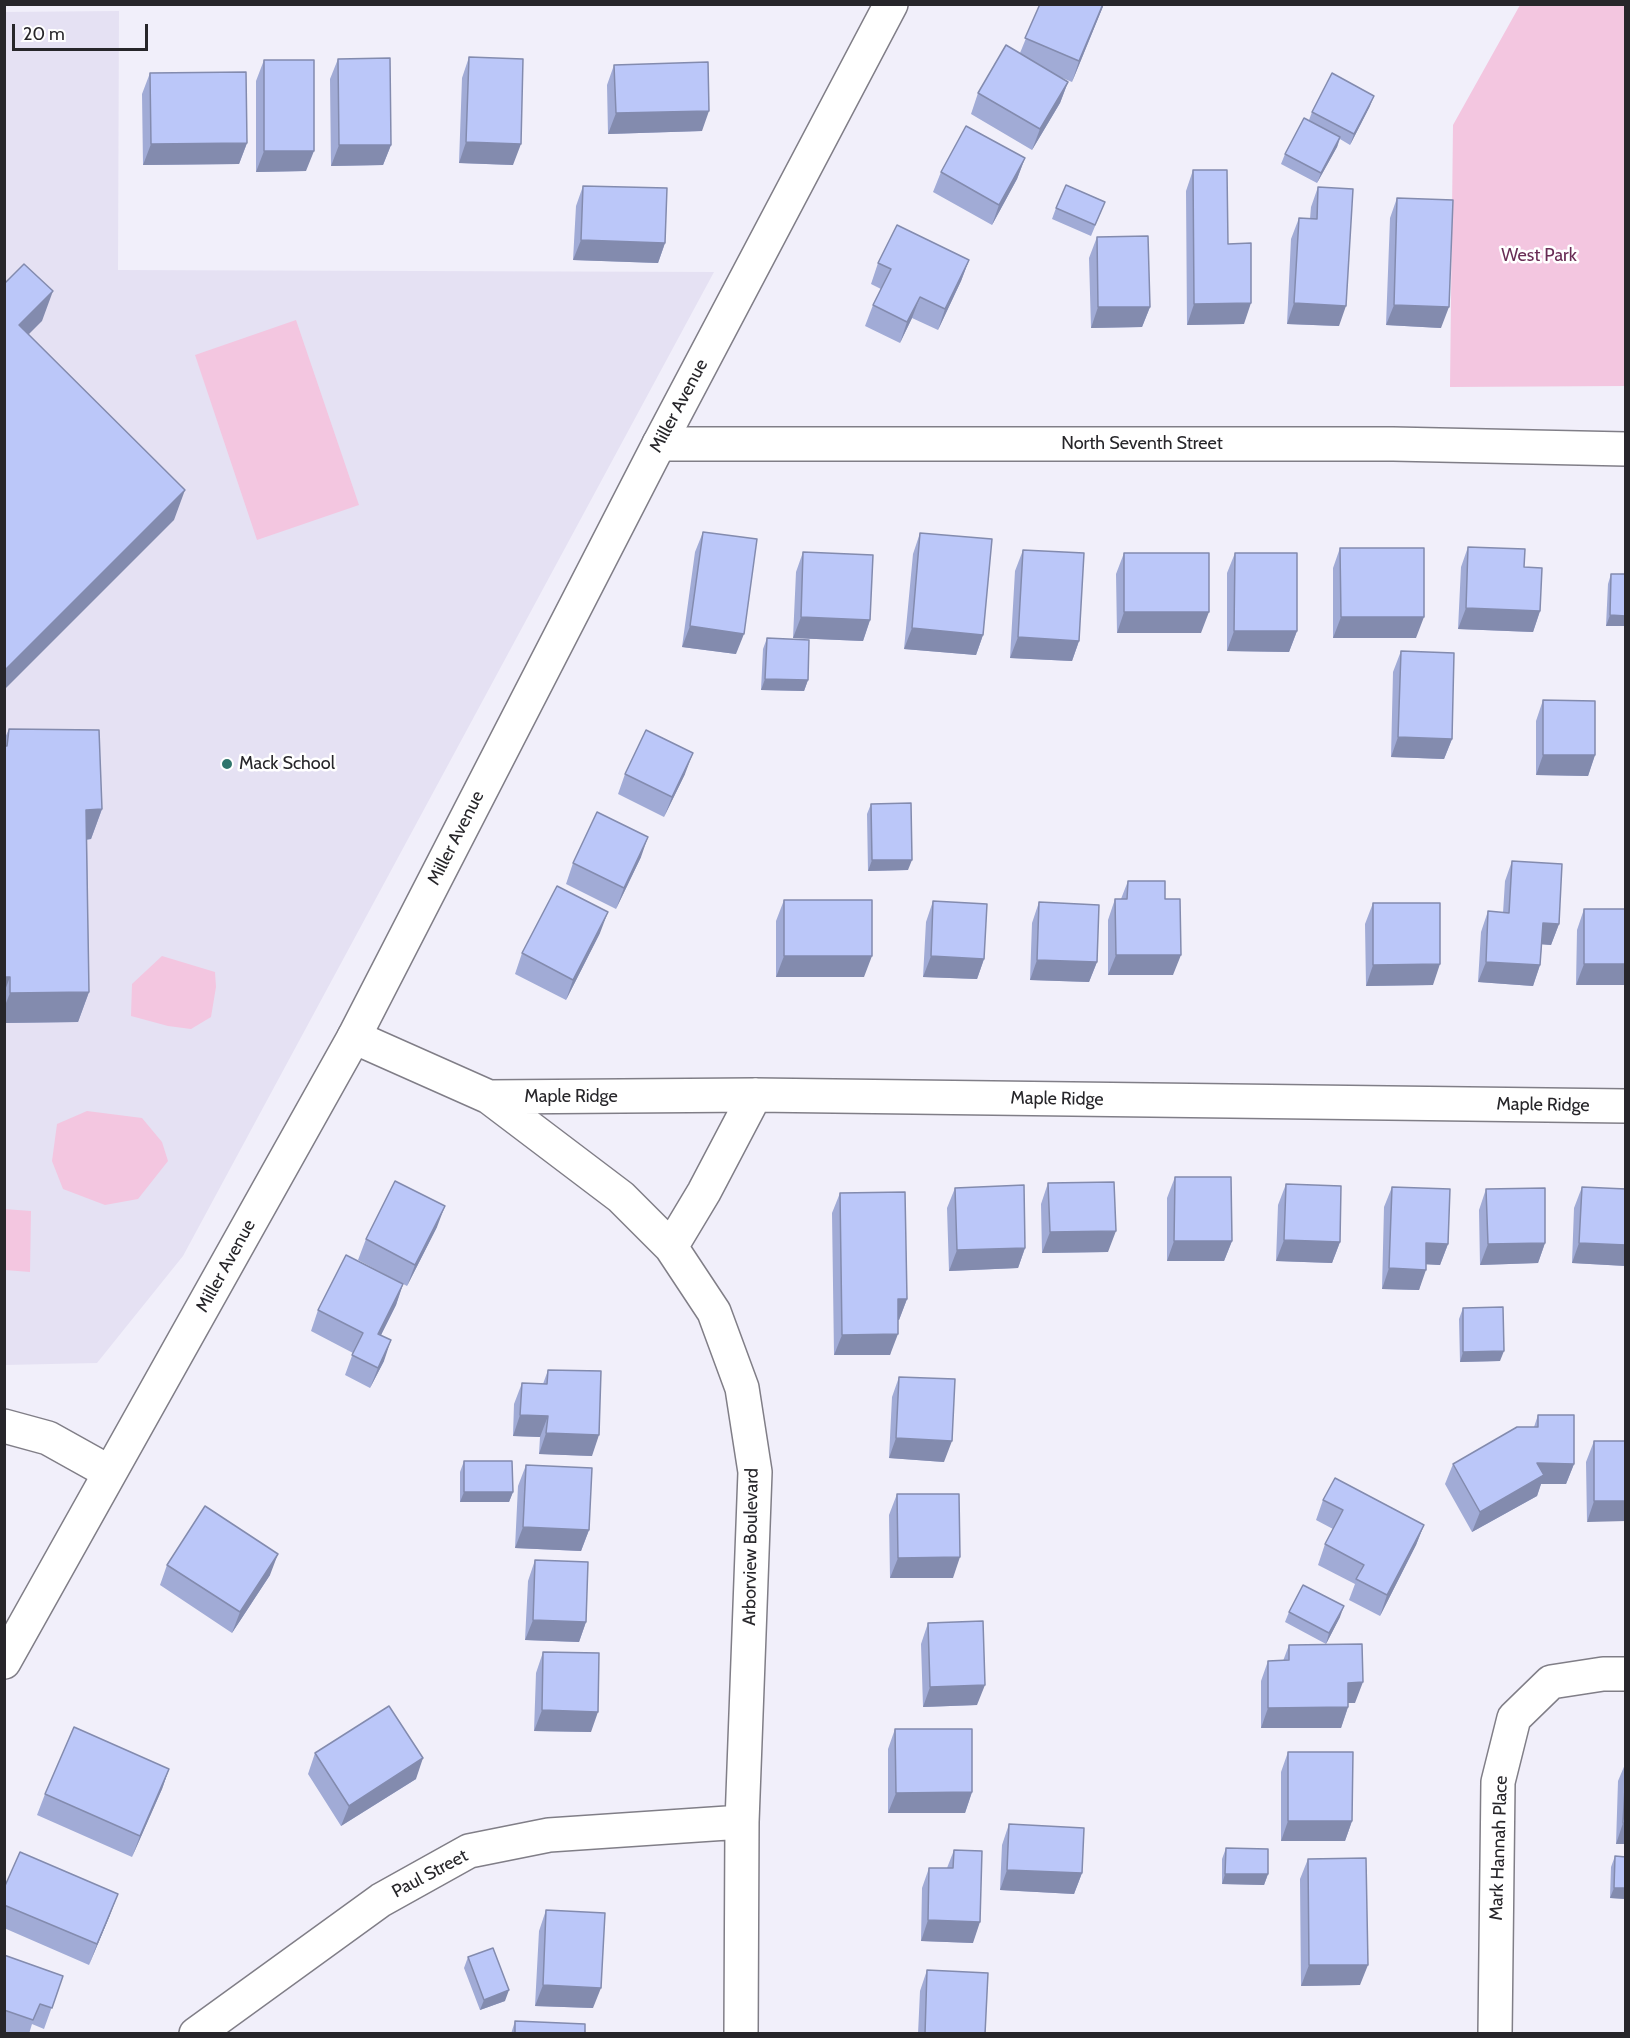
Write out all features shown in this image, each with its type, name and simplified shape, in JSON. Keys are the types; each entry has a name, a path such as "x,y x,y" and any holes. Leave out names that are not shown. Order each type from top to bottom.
{"street":[{"name":"Miller Avenue","path":"4,1662 354,1037 658,444 891,4"},
{"name":"North Seventh Street","path":"658,444 1393,444 1626,449"},
{"name":"Arborview Boulevard","path":"354,1037 489,1097 621,1197 671,1246 714,1312 742,1388 755,1472 742,1822 741,2034"},
{"name":"Maple Ridge","path":"489,1097 755,1095 1626,1106"},
{"path":"671,1246 704,1192 755,1095"},
{"path":"4,1426 48,1438 109,1472"},
{"name":"Mark Hannah Place","path":"1495,2034 1498,1782 1514,1718 1551,1682 1603,1674 1626,1674"},
{"name":"Paul Street","path":"196,2034 381,1900 469,1851 549,1835 742,1822"}],"shaded area":[{"name":"Mack School","path":"119,11 118,270 714,272 183,1256 97,1363 5,1365 4,12"}],"green space":[{"name":"West Park","path":"1520,5 1625,5 1625,386 1450,387 1453,125"},
{"path":"296,320 359,505 257,540 195,355"},
{"path":"162,956 215,972 216,987 211,1017 191,1029 168,1026 131,1016 132,984"},
{"path":"87,1111 142,1118 162,1142 168,1161 138,1199 105,1205 63,1189 52,1161 57,1124"},
{"path":"4,1209 31,1211 30,1272 5,1270"}],"building":[{"path":"1040,4 1103,4 1079,61 1025,38"},
{"path":"1006,45 1068,82 1040,129 978,93"},
{"path":"469,57 523,59 521,144 466,142"},
{"path":"390,58 391,145 339,145 338,59"},
{"path":"264,60 314,60 314,151 264,151"},
{"path":"708,62 709,111 616,113 614,65"},
{"path":"246,72 247,143 151,144 150,73"},
{"path":"1332,73 1374,96 1354,134 1312,112"},
{"path":"1304,118 1340,137 1321,173 1285,154"},
{"path":"966,126 1025,158 999,205 941,172"},
{"path":"1193,170 1227,170 1228,244 1251,243 1251,303 1194,304"},
{"path":"1066,185 1105,202 1095,225 1056,208"},
{"path":"583,186 667,188 665,243 581,240"},
{"path":"1318,187 1353,189 1346,306 1294,303 1299,218 1317,219"},
{"path":"1397,198 1453,200 1449,307 1394,305"},
{"path":"897,225 969,260 945,309 920,297 907,322 873,305 891,269 878,263"},
{"path":"1148,236 1150,307 1098,307 1097,237"},
{"path":"24,264 53,291 19,325 185,490 4,671 4,284"},
{"path":"703,532 757,539 744,634 690,626"},
{"path":"920,533 992,539 983,635 912,628"},
{"path":"1468,547 1525,549 1524,567 1542,568 1540,611 1466,608"},
{"path":"1340,548 1424,548 1424,617 1341,617"},
{"path":"1023,550 1084,553 1079,641 1018,637"},
{"path":"803,552 873,555 870,620 801,617"},
{"path":"1124,553 1209,553 1209,612 1124,612"},
{"path":"1235,553 1297,553 1297,631 1234,631"},
{"path":"1611,574 1626,574 1626,616 1610,615"},
{"path":"767,638 809,640 808,680 765,679"},
{"path":"1401,651 1454,653 1452,739 1398,737"},
{"path":"1543,700 1595,701 1595,755 1543,755"},
{"path":"9,729 99,730 102,809 86,810 89,992 10,993 10,977 4,977 4,746 7,746"},
{"path":"646,730 693,753 672,797 625,774"},
{"path":"911,803 912,860 872,860 871,804"},
{"path":"597,812 648,837 624,888 573,863"},
{"path":"1512,861 1562,864 1559,924 1543,923 1540,965 1486,962 1488,911 1509,913"},
{"path":"1128,881 1165,881 1165,899 1180,899 1181,955 1116,955 1115,899 1127,899"},
{"path":"557,886 608,912 573,980 522,953"},
{"path":"784,900 872,900 872,956 784,956"},
{"path":"933,901 987,904 984,959 931,956"},
{"path":"1039,902 1099,905 1097,962 1037,960"},
{"path":"1373,903 1440,903 1440,964 1373,965"},
{"path":"1584,909 1626,909 1626,964 1584,964"},
{"path":"1175,1177 1231,1177 1232,1241 1174,1241"},
{"path":"395,1181 445,1206 415,1265 366,1239"},
{"path":"1114,1182 1116,1231 1050,1232 1048,1183"},
{"path":"1286,1184 1341,1186 1340,1242 1284,1240"},
{"path":"1024,1185 1025,1248 957,1250 955,1188"},
{"path":"1392,1187 1450,1189 1448,1244 1426,1243 1426,1270 1389,1268"},
{"path":"1582,1187 1626,1189 1626,1245 1579,1243"},
{"path":"1545,1188 1545,1243 1488,1244 1486,1189"},
{"path":"905,1192 907,1299 898,1299 898,1334 842,1335 840,1193"},
{"path":"346,1255 403,1284 378,1334 391,1340 378,1368 352,1355 363,1333 318,1310"},
{"path":"1503,1307 1504,1351 1463,1352 1463,1308"},
{"path":"548,1370 601,1371 599,1435 546,1433 548,1416 520,1415 522,1383 547,1384"},
{"path":"899,1377 955,1379 952,1441 896,1438"},
{"path":"1538,1415 1574,1415 1574,1464 1537,1463 1544,1475 1480,1512 1453,1464 1517,1427 1538,1427"},
{"path":"1594,1441 1626,1441 1626,1501 1594,1501"},
{"path":"464,1461 512,1461 513,1492 464,1492"},
{"path":"526,1465 592,1468 589,1530 523,1527"},
{"path":"1335,1478 1424,1525 1387,1595 1356,1579 1364,1565 1325,1544 1343,1510 1323,1500"},
{"path":"897,1494 959,1494 960,1557 898,1558"},
{"path":"205,1506 278,1554 240,1612 167,1565"},
{"path":"535,1560 588,1562 586,1622 533,1620"},
{"path":"1303,1585 1344,1606 1329,1633 1289,1612"},
{"path":"983,1621 985,1685 930,1687 928,1623"},
{"path":"1362,1644 1363,1682 1348,1683 1348,1707 1268,1708 1268,1661 1289,1660 1289,1645"},
{"path":"543,1652 599,1653 598,1712 542,1710"},
{"path":"389,1706 423,1758 349,1806 315,1753"},
{"path":"74,1727 169,1769 140,1836 45,1794"},
{"path":"895,1729 972,1729 972,1792 896,1793"},
{"path":"1288,1752 1353,1752 1352,1821 1288,1821"},
{"path":"1626,1770 1626,1823 1623,1823"},
{"path":"1009,1824 1084,1828 1082,1873 1007,1870"},
{"path":"1226,1848 1268,1849 1268,1874 1225,1874"},
{"path":"954,1850 982,1851 980,1922 928,1920 929,1868 953,1868"},
{"path":"20,1852 118,1894 97,1944 4,1905 4,1888"},
{"path":"1615,1856 1626,1857 1626,1888 1614,1888"},
{"path":"1366,1858 1368,1965 1309,1965 1308,1859"},
{"path":"546,1910 605,1913 601,1988 543,1985"},
{"path":"493,1948 509,1990 484,2000 468,1957"},
{"path":"4,1955 63,1976 52,2008 40,2004 33,2020 4,2010"},
{"path":"927,1970 988,1973 985,2034 925,2034"},
{"path":"515,2021 585,2024 585,2034 515,2034"}],"place":[{"name":"Mack School","path":"227,764"}]}
